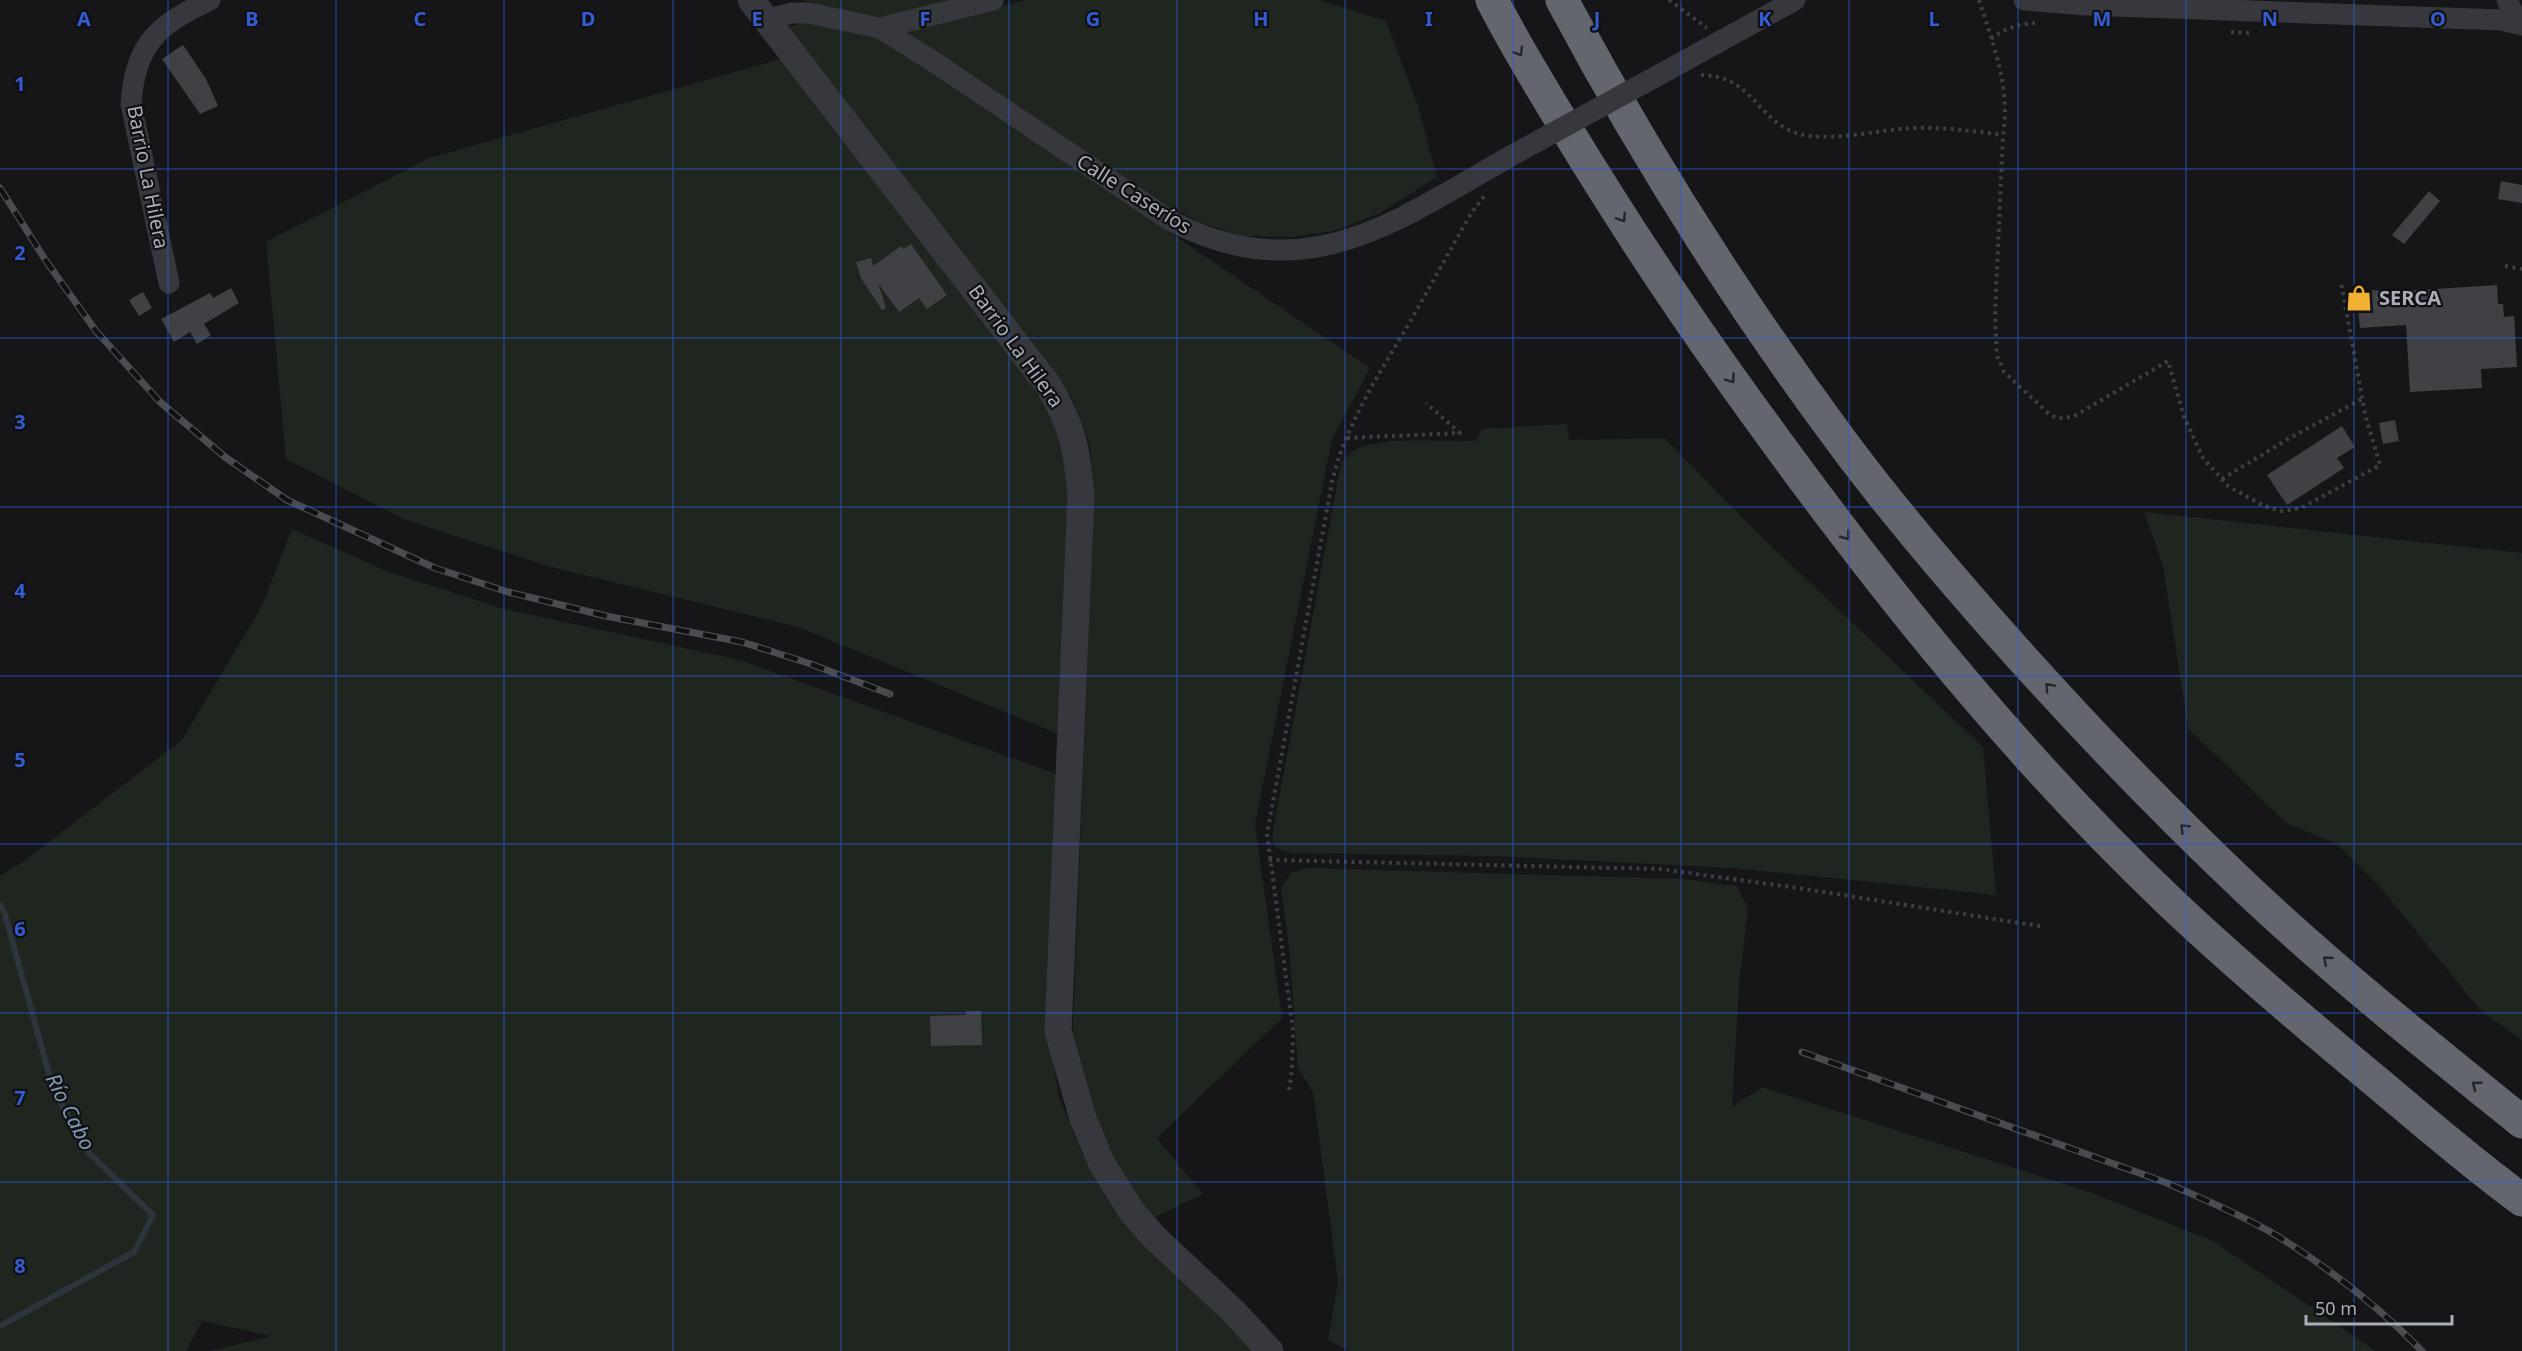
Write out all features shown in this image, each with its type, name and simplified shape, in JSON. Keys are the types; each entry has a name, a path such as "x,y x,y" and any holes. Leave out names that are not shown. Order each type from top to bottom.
{"highway":[{"path":"1492,0 1511,38 1664,284 1789,461 1888,592 1957,674 2096,828 2168,900 2324,1038 2522,1200"},
{"path":"1562,0 1647,150 1742,301 1842,443 1934,557 2099,742 2251,893 2411,1033 2522,1122"}],"street":[{"name":"Barrio La Hilera","path":"169,283 131,104 133,76 141,55 159,31 181,14 210,0"},
{"name":"Calle Caseríos","path":"880,28 993,0"},
{"path":"1721,40 1795,0"},
{"path":"2024,0 2086,5 2520,24"},
{"path":"2507,0 2520,24"},
{"name":"Barrio La Hilera","path":"758,10 1048,385 1064,411 1072,431 1081,496 1070,800 1058,1031 1083,1119 1102,1164 1131,1212 1154,1238 1233,1311 1270,1351"},
{"name":"Calle Caseríos","path":"758,10 809,13 880,28 1171,221 1228,243 1282,250 1305,249 1351,240 1396,221 1721,40"}],"path":[{"path":"1669,0 1721,40"},
{"path":"1979,0 2000,66 2006,118 2003,135 1995,315 1997,356 2004,372 2048,413 2056,419 2076,415 2168,361 2184,417 2203,458 2228,486 2264,506 2282,511 2301,508 2351,483 2380,465 2362,399 2341,282"},
{"path":"1700,75 1713,75 1737,85 1748,92 1778,123 1800,134 1825,136 1911,128 1962,128 2003,135"},
{"path":"1289,1090 1293,1030 1267,834 1337,460 1381,370 1467,221 1490,190"},
{"path":"2505,266 2522,269"},
{"path":"2222,479 2288,439 2362,399"},
{"path":"1347,438 1460,433 1426,403"},
{"path":"1269,860 1660,869 2045,927"}],"shaded area":[{"path":"801,0 962,0 886,17 859,15"},
{"path":"1026,0 1319,0 1386,21 1418,106 1437,177 1380,213 1334,231 1292,237 1241,236 1195,220 1148,195 906,31"},
{"path":"808,22 861,31 890,43 1370,368 1332,439 1255,824 1282,1018 1157,1138 1203,1194 1152,1219 1119,1174 1090,1116 1072,1050 1094,492 1090,445 1073,400 1035,346 784,28"},
{"path":"784,58 1048,404 1072,475 1063,736 798,627 551,567 406,520 286,459 266,242 429,158"},
{"path":"1567,424 1569,440 1664,438 1764,539 1983,747 1996,895 1733,868 1496,856 1292,853 1280,850 1273,844 1273,831 1341,463 1357,449 1377,443 1476,441 1482,429"},
{"path":"2144,512 2522,553 2522,1040 2480,1010 2382,889 2337,844 2286,823 2188,728 2163,566"},
{"path":"292,529 386,571 504,609 740,660 1062,776 1050,1045 1059,1097 1082,1153 1115,1204 1256,1351 210,1351 271,1336 202,1321 186,1351 0,1351 0,876 24,861 182,740 261,608"},
{"path":"1306,868 1684,879 1736,886 1748,907 1739,985 1732,1107 1762,1087 2092,1193 2213,1241 2376,1351 1349,1351 1328,1340 1338,1282 1313,1092 1298,1068 1289,947 1281,887 1291,873"}],"building":[{"path":"183,45 206,79 218,106 200,114 162,59"},
{"path":"2501,181 2522,185 2522,203 2498,199"},
{"path":"2429,191 2440,201 2404,244 2392,235"},
{"path":"911,244 947,295 927,309 919,298 899,312 878,283 886,308 882,310 861,278 856,262 871,258 873,266 901,246 904,249"},
{"path":"2497,285 2498,304 2503,304 2504,317 2514,316 2517,367 2481,369 2482,388 2410,392 2406,325 2360,328 2358,308 2365,307 2367,297 2372,290 2389,292"},
{"path":"231,288 239,303 204,324 211,335 197,344 190,332 174,342 161,319 210,293 213,298"},
{"path":"143,292 152,308 139,316 129,300"},
{"path":"2395,420 2399,441 2383,444 2379,423"},
{"path":"2342,426 2355,447 2337,458 2344,468 2287,505 2267,475"},
{"path":"966,1011 981,1011 982,1045 931,1046 930,1016 966,1015"}],"waterway":[{"name":"Río Cabo","path":"0,905 4,911 53,1088 86,1150 153,1215 134,1252 0,1326"}],"railway":[{"path":"0,188 46,261 96,331 160,402 225,457 287,500 435,568 508,592 606,616 742,642 808,663 890,694"},
{"path":"1802,1052 2167,1183 2238,1215 2279,1237 2336,1276 2372,1304 2422,1351"}],"place":[{"name":"SERCA","path":"2359,298"}]}
